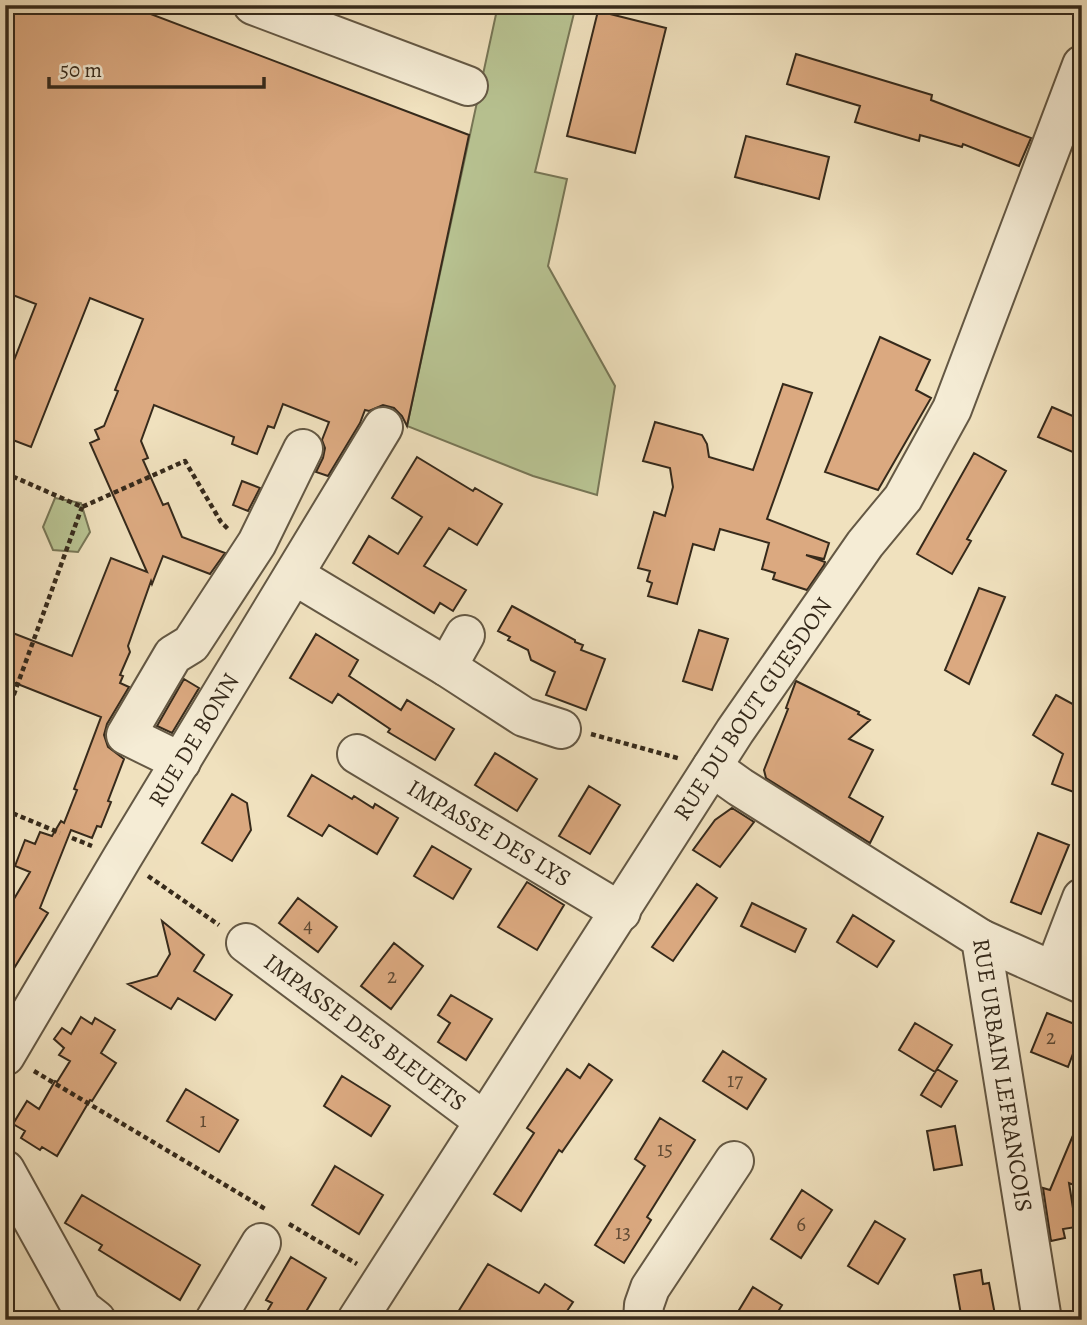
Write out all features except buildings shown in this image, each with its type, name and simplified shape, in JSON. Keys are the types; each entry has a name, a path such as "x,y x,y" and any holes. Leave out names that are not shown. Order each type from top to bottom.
{"street":[{"path":"253,5 468,86"},
{"name":"RUE DU BOUT GUESDON","path":"357,1320 621,912 712,766 865,544 903,498 951,409 1082,65"},
{"name":"RUE DE BONN","path":"5,1055 383,427"},
{"path":"181,762 126,735 173,655 191,645 255,547 303,449"},
{"path":"255,547 296,572 456,651 524,717 561,729"},
{"name":"IMPASSE DES LYS","path":"357,754 621,912"},
{"name":"RUE URBAIN LEFRANCOIS","path":"712,766 751,794 981,939 1042,1320"},
{"path":"981,939 1068,978 1082,898"},
{"name":"IMPASSE DES BLEUETS","path":"246,943 484,1121"},
{"path":"643,1320 644,1305 650,1288 734,1161"},
{"path":"5,1170 82,1309 96,1320"},
{"path":"215,1320 261,1243"}],"path":[{"path":"5,719 82,507 185,461 221,523 255,547"},
{"path":"5,473 82,507"},
{"path":"561,729 603,736 712,766"},
{"path":"5,810 60,833"},
{"path":"122,858 246,943"},
{"path":"5,1055 362,1267"}],"green space":[{"path":"498,5 576,5 535,172 567,179 548,266 615,386 597,495 533,476 407,426"},
{"path":"55,498 81,503 90,532 78,552 53,550 43,527"}]}
